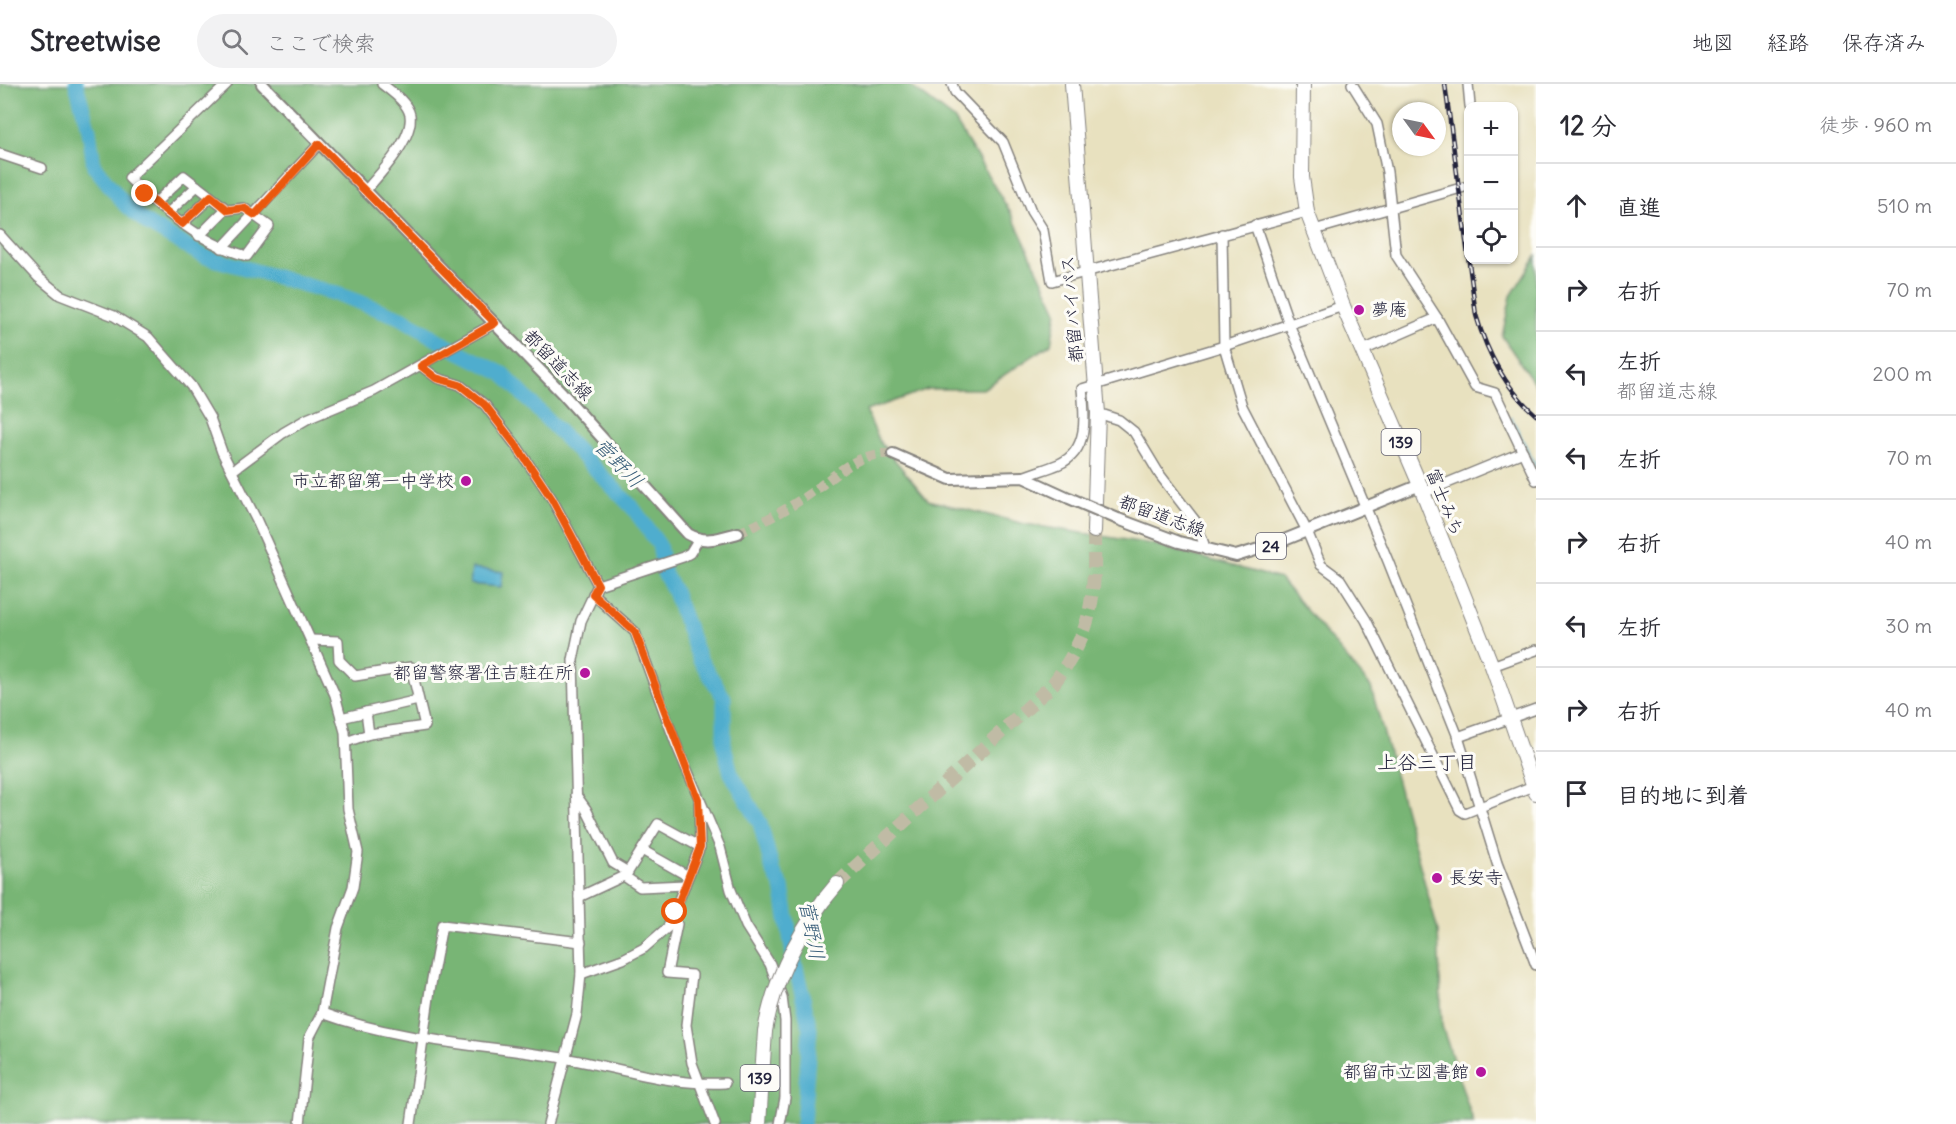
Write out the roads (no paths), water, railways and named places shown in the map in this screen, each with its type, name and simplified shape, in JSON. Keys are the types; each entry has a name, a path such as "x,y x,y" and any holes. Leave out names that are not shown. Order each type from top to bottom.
{"highway":[{"name":"都留バイパス","path":"1072,84 1098,413 1094,531"},
{"name":"富士みち","path":"1303,84 1302,177 1307,212 1361,351 1421,489 1492,666 1535,790"},
{"name":"139","path":"759,1124 765,1032 780,973 804,929 837,884"}],"main road":[{"name":"都留道志線","path":"262,84 562,393 688,534 698,540"},
{"name":"都留道志線","path":"893,454 950,479 1023,477 1118,519 1206,550 1244,555 1366,507 1421,489"},
{"path":"698,540 721,538 738,533"}],"street":[{"path":"155,203 184,176 226,208 244,208 268,226 247,255 222,248 182,224 155,203 129,178 227,84"},
{"path":"365,191 396,152 410,123 407,108 382,84"},
{"path":"952,84 956,92 1003,142 1031,211 1043,230 1052,281 1086,274 1307,212"},
{"path":"1352,84 1377,124 1392,209 1396,255 1437,318 1476,387 1495,393 1536,480"},
{"path":"1468,84 1470,102"},
{"path":"222,248 319,144"},
{"path":"0,154 42,168"},
{"path":"168,213 197,186"},
{"path":"1314,230 1464,187"},
{"path":"182,224 211,196"},
{"path":"199,236 226,208"},
{"path":"1255,225 1289,324 1366,507 1458,737 1497,863 1536,965"},
{"path":"1222,234 1224,346 1242,406 1307,531 1321,565 1340,579 1366,620 1460,810 1465,813 1535,790"},
{"path":"0,235 38,277 60,295 114,315 148,338 165,354 201,401 222,453 335,695 346,742 348,809 358,852 353,888 338,928 322,1013 309,1038 307,1080 300,1124"},
{"path":"1023,477 1060,464 1071,456 1084,429 1082,388 1224,346 1343,306"},
{"path":"1361,351 1437,318"},
{"path":"232,471 307,418 349,403 421,366 495,323"},
{"path":"421,366 436,378 460,385 485,405 518,448 552,499 596,590 635,632 699,802 720,847 731,890 746,926 770,964 782,997 785,1021 785,1098 780,1124"},
{"path":"1098,413 1119,420 1134,432 1160,475 1196,522 1206,550"},
{"path":"1421,489 1523,452"},
{"path":"548,1124 577,1014 581,974 573,660 580,621 596,590 683,557 690,553 698,540"},
{"path":"311,640 338,641 339,660 355,676 411,667 425,726 369,734 346,742"},
{"path":"1492,666 1536,650"},
{"path":"341,718 418,700"},
{"path":"1458,737 1536,709"},
{"path":"366,712 369,734"},
{"path":"576,795 586,808 613,863 640,886 686,880"},
{"path":"581,974 601,969 644,948 668,927 700,847 699,802"},
{"path":"579,897 626,874 658,824 700,847"},
{"path":"642,850 686,880"},
{"path":"671,920 677,924 667,973 692,975 686,1025 692,1063 715,1124"},
{"path":"411,1124 442,925 581,942"},
{"path":"322,1013 350,1023 423,1037 566,1059 634,1074 699,1084 725,1083"}],"water":[{"path":"472,568 503,572 501,587 470,584"}],"waterway":[{"name":"菅野川","path":"76,84 89,130 94,166 126,206 148,224 203,256 340,295 402,318 446,345 503,374 633,508 659,545 664,573 673,589 699,658 724,698 724,746 731,773 760,823 773,871 782,887 793,955 810,1029 803,1124"},
{"path":"1511,417 1536,467"}],"tunnel":[{"path":"738,533 791,506 847,466 868,456 893,454"},
{"path":"837,884 1053,684 1067,665 1077,647 1089,612 1094,576 1094,531"}],"railway":[{"path":"1445,84 1476,315 1499,370 1525,405 1536,415"}],"place":[{"name":"夢庵","path":"1359,310"},
{"name":"市立都留第一中学校","path":"466,481"},
{"name":"都留警察署住吉駐在所","path":"585,673"},
{"name":"長安寺","path":"1437,878"},
{"name":"都留市立図書館","path":"1481,1072"}],"district":[{"name":"上谷三丁目","path":"1427,762"}]}
